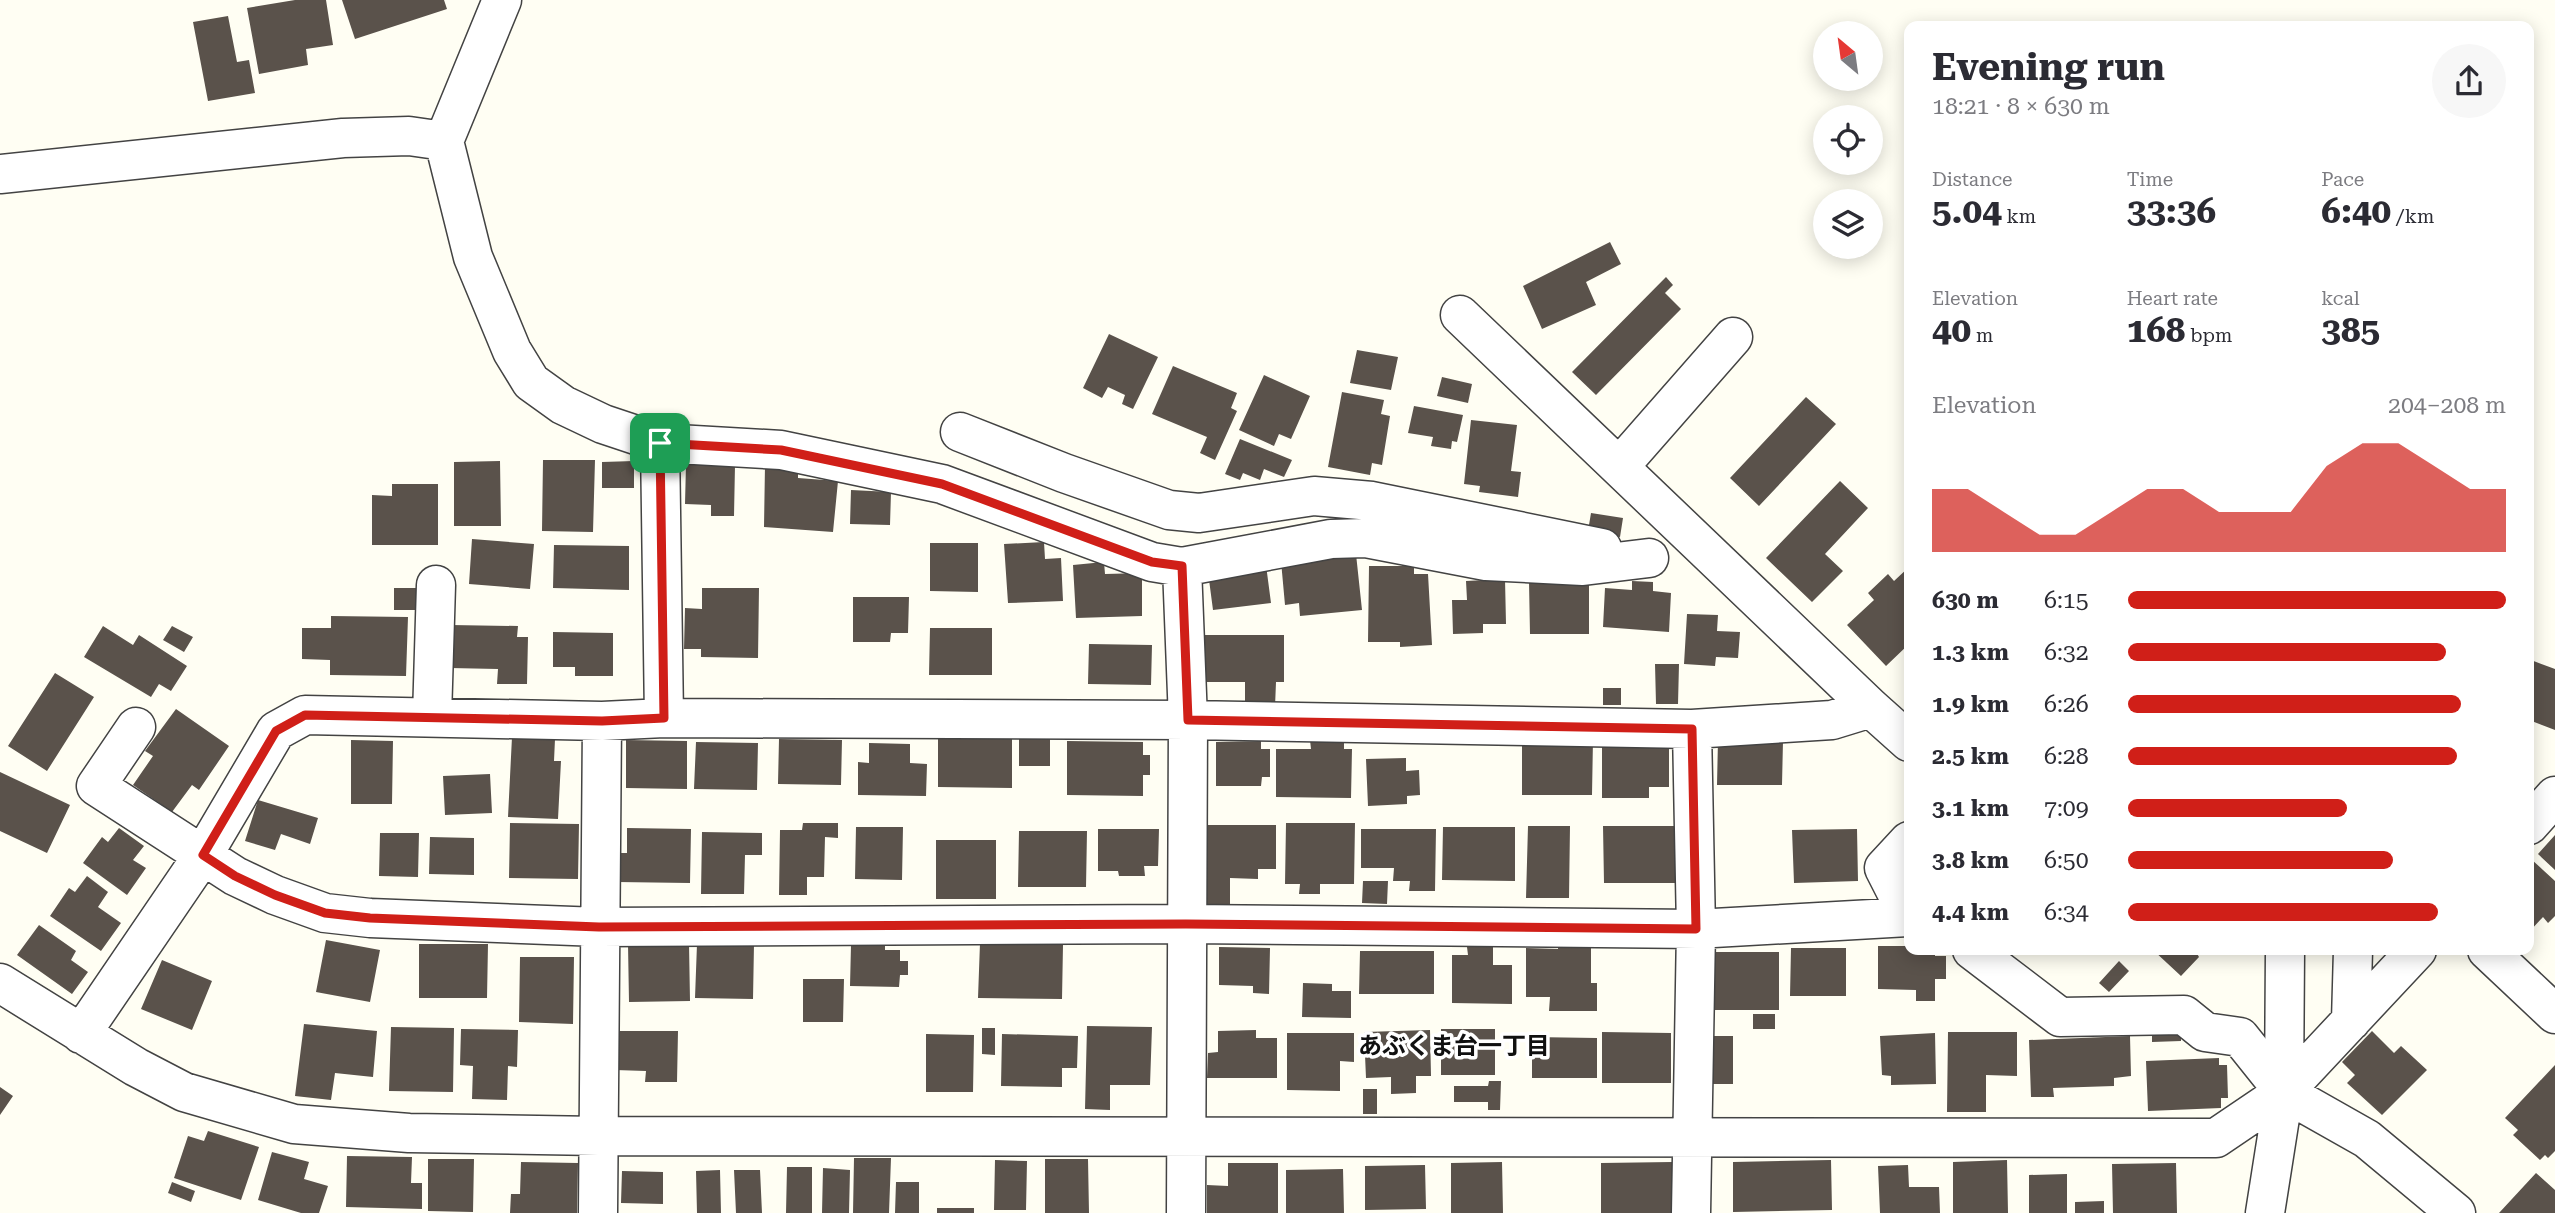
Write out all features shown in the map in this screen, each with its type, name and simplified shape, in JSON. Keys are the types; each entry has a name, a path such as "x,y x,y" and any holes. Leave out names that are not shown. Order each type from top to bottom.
{"street":[{"path":"502,0 444,141 473,257 512,351 531,382 563,405 660,443 781,450 942,484 1152,562 1182,566 1331,539 1366,538 1486,561 1583,566 1649,558 1372,501 1314,496 1199,513 1168,510 960,432"},
{"path":"0,174 343,138 409,136 444,141"},
{"path":"1460,314 1904,738"},
{"path":"1619,467 1733,337"},
{"path":"660,443 664,718"},
{"path":"1182,566 1188,720 1186,1213"},
{"path":"432,718 436,585"},
{"path":"81,1034 203,855 276,731 305,715 602,721 664,718 1188,720 1692,729 1832,720 1871,708"},
{"path":"598,1213 602,721"},
{"path":"136,727 96,786 235,876 275,895 325,913 370,918 599,927 1186,924 1696,929 1904,917"},
{"path":"1691,1213 1696,929 1692,729"},
{"path":"2534,819 2555,796"},
{"path":"1904,846 1884,867 1904,907"},
{"path":"1979,955 2060,1017 2184,1015 2205,1032 2239,1037 2284,1092 2367,1139 2456,1213"},
{"path":"2265,1213 2284,1092 2283,955"},
{"path":"2351,1021 2353,955"},
{"path":"0,983 136,1067 184,1092 294,1124 409,1133 598,1136 2216,1138 2284,1092 2412,955"},
{"path":"2492,955 2555,1014"}],"building":[{"path":"295,0 326,0 333,45 306,49 308,65 259,74 247,8"},
{"path":"342,0 444,0 447,9 355,39"},
{"path":"228,16 237,62 249,60 255,93 208,101 193,22"},
{"path":"1610,242 1621,264 1586,282 1596,305 1542,329 1523,286"},
{"path":"1666,277 1673,285 1665,293 1681,309 1596,395 1572,372"},
{"path":"1109,334 1158,357 1133,409 1122,404 1125,395 1108,387 1102,398 1083,388"},
{"path":"1357,350 1398,357 1391,390 1350,383"},
{"path":"1173,366 1237,393 1231,408 1237,411 1215,460 1200,453 1207,437 1152,414"},
{"path":"1264,375 1310,396 1291,439 1279,434 1274,446 1239,430"},
{"path":"1442,377 1472,384 1468,403 1437,396"},
{"path":"1342,392 1384,400 1381,414 1390,416 1382,465 1372,463 1370,475 1328,467"},
{"path":"1806,397 1836,424 1759,506 1730,478"},
{"path":"1414,406 1463,415 1457,442 1452,441 1451,449 1431,446 1433,437 1408,433"},
{"path":"1471,420 1517,425 1511,471 1521,472 1518,497 1479,492 1480,486 1464,484"},
{"path":"1240,439 1292,460 1284,477 1264,469 1260,480 1243,473 1240,480 1225,474"},
{"path":"543,460 595,460 593,532 542,531"},
{"path":"500,461 501,526 454,526 454,462"},
{"path":"634,461 634,488 602,488 602,462"},
{"path":"686,464 735,465 734,516 711,516 711,505 685,504"},
{"path":"765,465 798,465 798,478 838,481 833,532 764,527"},
{"path":"1840,481 1868,508 1825,554 1843,571 1812,602 1766,558"},
{"path":"392,484 438,484 438,545 372,545 372,495 392,496"},
{"path":"851,490 891,492 890,525 850,524"},
{"path":"1591,513 1623,518 1620,537 1588,531"},
{"path":"472,539 534,544 530,589 469,584"},
{"path":"1044,542 1045,559 1061,558 1063,601 1008,603 1004,544"},
{"path":"930,543 978,543 978,592 930,591"},
{"path":"554,545 629,546 629,590 553,588"},
{"path":"1356,554 1362,610 1300,616 1299,603 1285,605 1281,561"},
{"path":"1104,562 1105,574 1142,573 1142,616 1076,618 1073,565"},
{"path":"1266,565 1271,603 1213,610 1208,572"},
{"path":"1369,566 1414,566 1414,574 1428,574 1432,645 1400,647 1400,642 1368,642"},
{"path":"1904,572 1904,649 1886,666 1847,625 1874,600 1868,593 1888,574 1894,581"},
{"path":"1505,579 1506,624 1483,624 1483,633 1453,634 1452,600 1467,600 1466,581"},
{"path":"1589,581 1589,634 1530,634 1529,582"},
{"path":"1632,581 1653,582 1653,591 1671,593 1669,632 1603,627 1605,588 1632,590"},
{"path":"394,588 418,588 417,610 394,610"},
{"path":"702,588 759,588 758,658 701,657 701,649 684,649 685,608 702,609"},
{"path":"853,597 909,597 908,633 891,633 890,642 853,642"},
{"path":"1687,614 1718,615 1717,631 1740,632 1738,658 1716,657 1715,666 1684,664"},
{"path":"331,616 408,617 406,676 330,675 330,660 302,659 302,628 331,628"},
{"path":"451,625 518,626 517,637 528,637 527,684 497,684 498,669 450,668"},
{"path":"103,626 133,645 139,635 187,666 171,691 159,684 151,697 84,657"},
{"path":"172,626 193,637 184,652 163,640"},
{"path":"930,628 992,628 992,675 929,675"},
{"path":"553,632 613,633 613,676 575,676 575,667 553,667"},
{"path":"1202,635 1284,635 1284,682 1276,682 1275,707 1245,707 1245,682 1201,682"},
{"path":"1089,644 1152,645 1151,685 1088,684"},
{"path":"2534,661 2555,669 2555,730 2534,722"},
{"path":"1655,664 1679,664 1678,704 1656,704"},
{"path":"55,673 94,697 47,771 8,746"},
{"path":"1603,688 1621,688 1621,705 1603,705"},
{"path":"176,709 229,746 199,790 192,785 172,812 133,785 153,756 145,751"},
{"path":"512,737 555,739 554,761 561,761 558,819 508,817"},
{"path":"779,739 842,740 841,785 778,784"},
{"path":"938,739 1012,739 1012,788 938,787"},
{"path":"1019,739 1050,739 1050,766 1019,766"},
{"path":"1522,739 1593,739 1592,795 1522,795"},
{"path":"351,740 393,741 392,804 351,804"},
{"path":"626,740 687,741 687,789 626,788"},
{"path":"1310,740 1344,740 1344,749 1352,749 1351,798 1276,797 1276,749 1311,749"},
{"path":"1602,740 1669,740 1669,787 1649,787 1649,798 1602,798"},
{"path":"1718,740 1783,741 1782,785 1717,785"},
{"path":"1067,741 1143,742 1143,755 1150,755 1150,775 1143,775 1143,796 1067,795"},
{"path":"1261,741 1261,749 1270,749 1270,777 1262,777 1261,786 1216,786 1216,742"},
{"path":"696,742 758,743 757,790 694,789"},
{"path":"869,743 910,744 910,763 927,764 926,796 858,795 858,762 869,763"},
{"path":"1406,758 1406,771 1419,770 1420,795 1407,796 1407,804 1368,806 1366,759"},
{"path":"0,772 70,805 47,853 0,831"},
{"path":"490,774 492,813 445,815 443,776"},
{"path":"258,800 318,818 310,844 281,834 275,850 245,841"},
{"path":"510,823 579,824 578,879 509,878"},
{"path":"803,823 838,823 838,838 825,837 824,877 807,877 807,895 779,895 780,830 802,830"},
{"path":"1286,823 1355,823 1354,884 1320,884 1320,894 1299,894 1300,884 1285,884"},
{"path":"1205,825 1276,825 1276,869 1258,869 1258,879 1230,878 1230,906 1204,906"},
{"path":"1528,826 1570,826 1569,898 1526,898"},
{"path":"1603,826 1677,826 1677,883 1604,883"},
{"path":"856,827 903,827 902,880 855,879"},
{"path":"1443,827 1515,827 1515,881 1442,880"},
{"path":"119,828 144,846 133,860 146,868 127,895 83,863 102,837 108,842"},
{"path":"627,828 691,829 690,883 617,882 617,853 627,853"},
{"path":"1098,829 1159,829 1158,866 1144,866 1145,876 1119,876 1118,871 1098,871"},
{"path":"1361,829 1436,829 1435,891 1409,891 1410,881 1393,881 1394,868 1361,868"},
{"path":"1857,829 1858,881 1794,883 1792,830"},
{"path":"1019,831 1087,831 1086,887 1018,887"},
{"path":"702,832 762,833 762,855 745,855 744,894 701,894"},
{"path":"380,833 419,833 418,877 379,876"},
{"path":"2555,835 2555,870 2538,854"},
{"path":"430,837 474,838 474,875 429,874"},
{"path":"936,840 996,840 996,899 936,899"},
{"path":"2534,862 2555,881 2555,916 2548,923 2543,917 2534,927"},
{"path":"87,876 108,892 98,907 121,923 101,951 50,916 69,888 75,892"},
{"path":"1363,881 1388,881 1387,904 1362,903"},
{"path":"39,925 76,951 71,960 88,972 72,994 17,955"},
{"path":"326,940 380,950 370,1002 316,992"},
{"path":"689,943 690,1001 629,1002 628,944"},
{"path":"980,943 1063,945 1062,999 978,998"},
{"path":"1558,943 1591,943 1591,983 1597,983 1597,1011 1549,1011 1550,997 1526,997 1526,948 1558,949"},
{"path":"419,944 488,944 487,998 419,998"},
{"path":"697,944 754,944 753,999 695,998"},
{"path":"851,945 885,946 885,950 900,950 900,961 908,961 908,975 900,975 899,987 850,986"},
{"path":"1878,946 1904,946 1904,955 1946,956 1946,979 1935,979 1935,1001 1916,1001 1916,990 1878,989"},
{"path":"1219,947 1270,948 1269,994 1253,993 1253,986 1219,985"},
{"path":"1467,947 1493,947 1493,965 1512,965 1512,1004 1452,1003 1452,955 1468,955"},
{"path":"1791,948 1846,948 1846,996 1790,996"},
{"path":"1360,951 1434,951 1434,994 1359,994"},
{"path":"1712,952 1779,952 1779,1010 1711,1010"},
{"path":"2158,955 2198,955 2199,957 2181,976"},
{"path":"520,957 574,957 573,1024 519,1022"},
{"path":"162,960 212,981 192,1030 141,1009"},
{"path":"2119,961 2129,971 2109,992 2099,983"},
{"path":"803,979 844,979 843,1022 803,1022"},
{"path":"1303,983 1332,984 1332,991 1351,991 1351,1018 1302,1017"},
{"path":"1753,1014 1775,1014 1775,1029 1753,1029"},
{"path":"304,1024 377,1031 373,1077 335,1073 331,1100 295,1096"},
{"path":"1087,1026 1152,1027 1150,1085 1110,1085 1110,1110 1085,1109"},
{"path":"391,1027 454,1028 453,1092 389,1091"},
{"path":"982,1028 995,1028 995,1055 982,1054"},
{"path":"461,1029 518,1030 517,1067 508,1066 507,1100 472,1099 473,1066 460,1065"},
{"path":"1441,1029 1495,1029 1495,1075 1441,1075"},
{"path":"2181,1029 2181,1041 2152,1042 2152,1030"},
{"path":"1256,1030 1256,1038 1277,1038 1277,1078 1207,1078 1208,1053 1218,1052 1218,1031"},
{"path":"1430,1030 1431,1076 1416,1076 1416,1093 1391,1094 1391,1077 1366,1078 1364,1032"},
{"path":"616,1031 678,1031 677,1082 645,1082 646,1071 615,1070"},
{"path":"2372,1031 2394,1053 2401,1046 2427,1070 2382,1115 2347,1083 2355,1075 2342,1062"},
{"path":"1602,1032 1671,1033 1671,1083 1602,1083"},
{"path":"1948,1032 2017,1032 2017,1076 1986,1075 1986,1112 1947,1112"},
{"path":"1287,1033 1354,1033 1354,1062 1340,1061 1340,1091 1287,1090"},
{"path":"1935,1033 1936,1084 1891,1085 1891,1076 1882,1075 1880,1036"},
{"path":"926,1034 974,1035 973,1092 926,1092"},
{"path":"1002,1034 1078,1036 1077,1068 1062,1068 1062,1087 1001,1086"},
{"path":"1708,1036 1733,1036 1733,1084 1708,1084"},
{"path":"2130,1036 2131,1076 2114,1078 2114,1086 2053,1088 2054,1097 2031,1097 2029,1040"},
{"path":"1532,1037 1597,1038 1597,1078 1532,1078"},
{"path":"2219,1058 2219,1065 2227,1065 2228,1098 2221,1098 2221,1108 2148,1111 2146,1061"},
{"path":"2555,1065 2555,1151 2548,1158 2545,1155 2540,1160 2513,1135 2518,1130 2505,1118"},
{"path":"1489,1081 1501,1081 1500,1110 1488,1110 1488,1102 1454,1102 1454,1086 1488,1086"},
{"path":"0,1087 13,1096 0,1115"},
{"path":"1363,1089 1377,1089 1377,1114 1363,1114"},
{"path":"208,1131 259,1147 241,1200 174,1178 188,1136 204,1141"},
{"path":"272,1152 309,1162 304,1179 328,1186 319,1213 301,1213 258,1200"},
{"path":"347,1156 412,1157 411,1183 422,1183 422,1209 346,1207"},
{"path":"854,1158 891,1158 889,1213 853,1213"},
{"path":"428,1159 474,1159 473,1212 428,1211"},
{"path":"1045,1159 1088,1159 1089,1213 1045,1213"},
{"path":"995,1160 1027,1161 1026,1210 994,1210"},
{"path":"1831,1160 1832,1210 1733,1212 1733,1162"},
{"path":"2007,1160 2008,1213 1953,1213 1953,1162"},
{"path":"521,1162 578,1163 577,1213 510,1213 511,1194 520,1194"},
{"path":"1502,1162 1503,1213 1451,1213 1451,1163"},
{"path":"1672,1162 1672,1213 1601,1213 1601,1163"},
{"path":"1228,1163 1278,1163 1278,1213 1207,1213 1207,1185 1228,1186"},
{"path":"2176,1163 2177,1213 2113,1213 2112,1164"},
{"path":"1425,1165 1426,1209 1365,1210 1365,1166"},
{"path":"1908,1165 1909,1187 1939,1187 1940,1213 1880,1213 1878,1166"},
{"path":"787,1167 812,1167 812,1213 786,1213"},
{"path":"823,1168 850,1170 849,1213 822,1213"},
{"path":"1343,1169 1344,1213 1286,1213 1286,1170"},
{"path":"720,1170 721,1213 697,1213 696,1171"},
{"path":"734,1170 760,1170 762,1213 736,1213"},
{"path":"622,1171 663,1172 663,1204 621,1203"},
{"path":"2536,1173 2555,1190 2555,1213 2499,1213"},
{"path":"2067,1174 2067,1213 2029,1213 2029,1175"},
{"path":"172,1182 195,1191 191,1202 168,1193"},
{"path":"896,1182 919,1182 919,1213 895,1213"},
{"path":"2104,1201 2104,1213 2075,1213 2075,1202"},
{"path":"937,1208 974,1208 974,1213 937,1213"}],"district":[{"name":"あぶくま台一丁目","path":"1454,1046"}],"route":[{"path":"660,443 781,450 942,484 1152,562 1182,566 1188,720 1692,729 1696,929 1186,924 599,927 370,918 325,913 275,895 235,876 203,855 276,731 305,715 602,721 664,718 660,443"}]}
